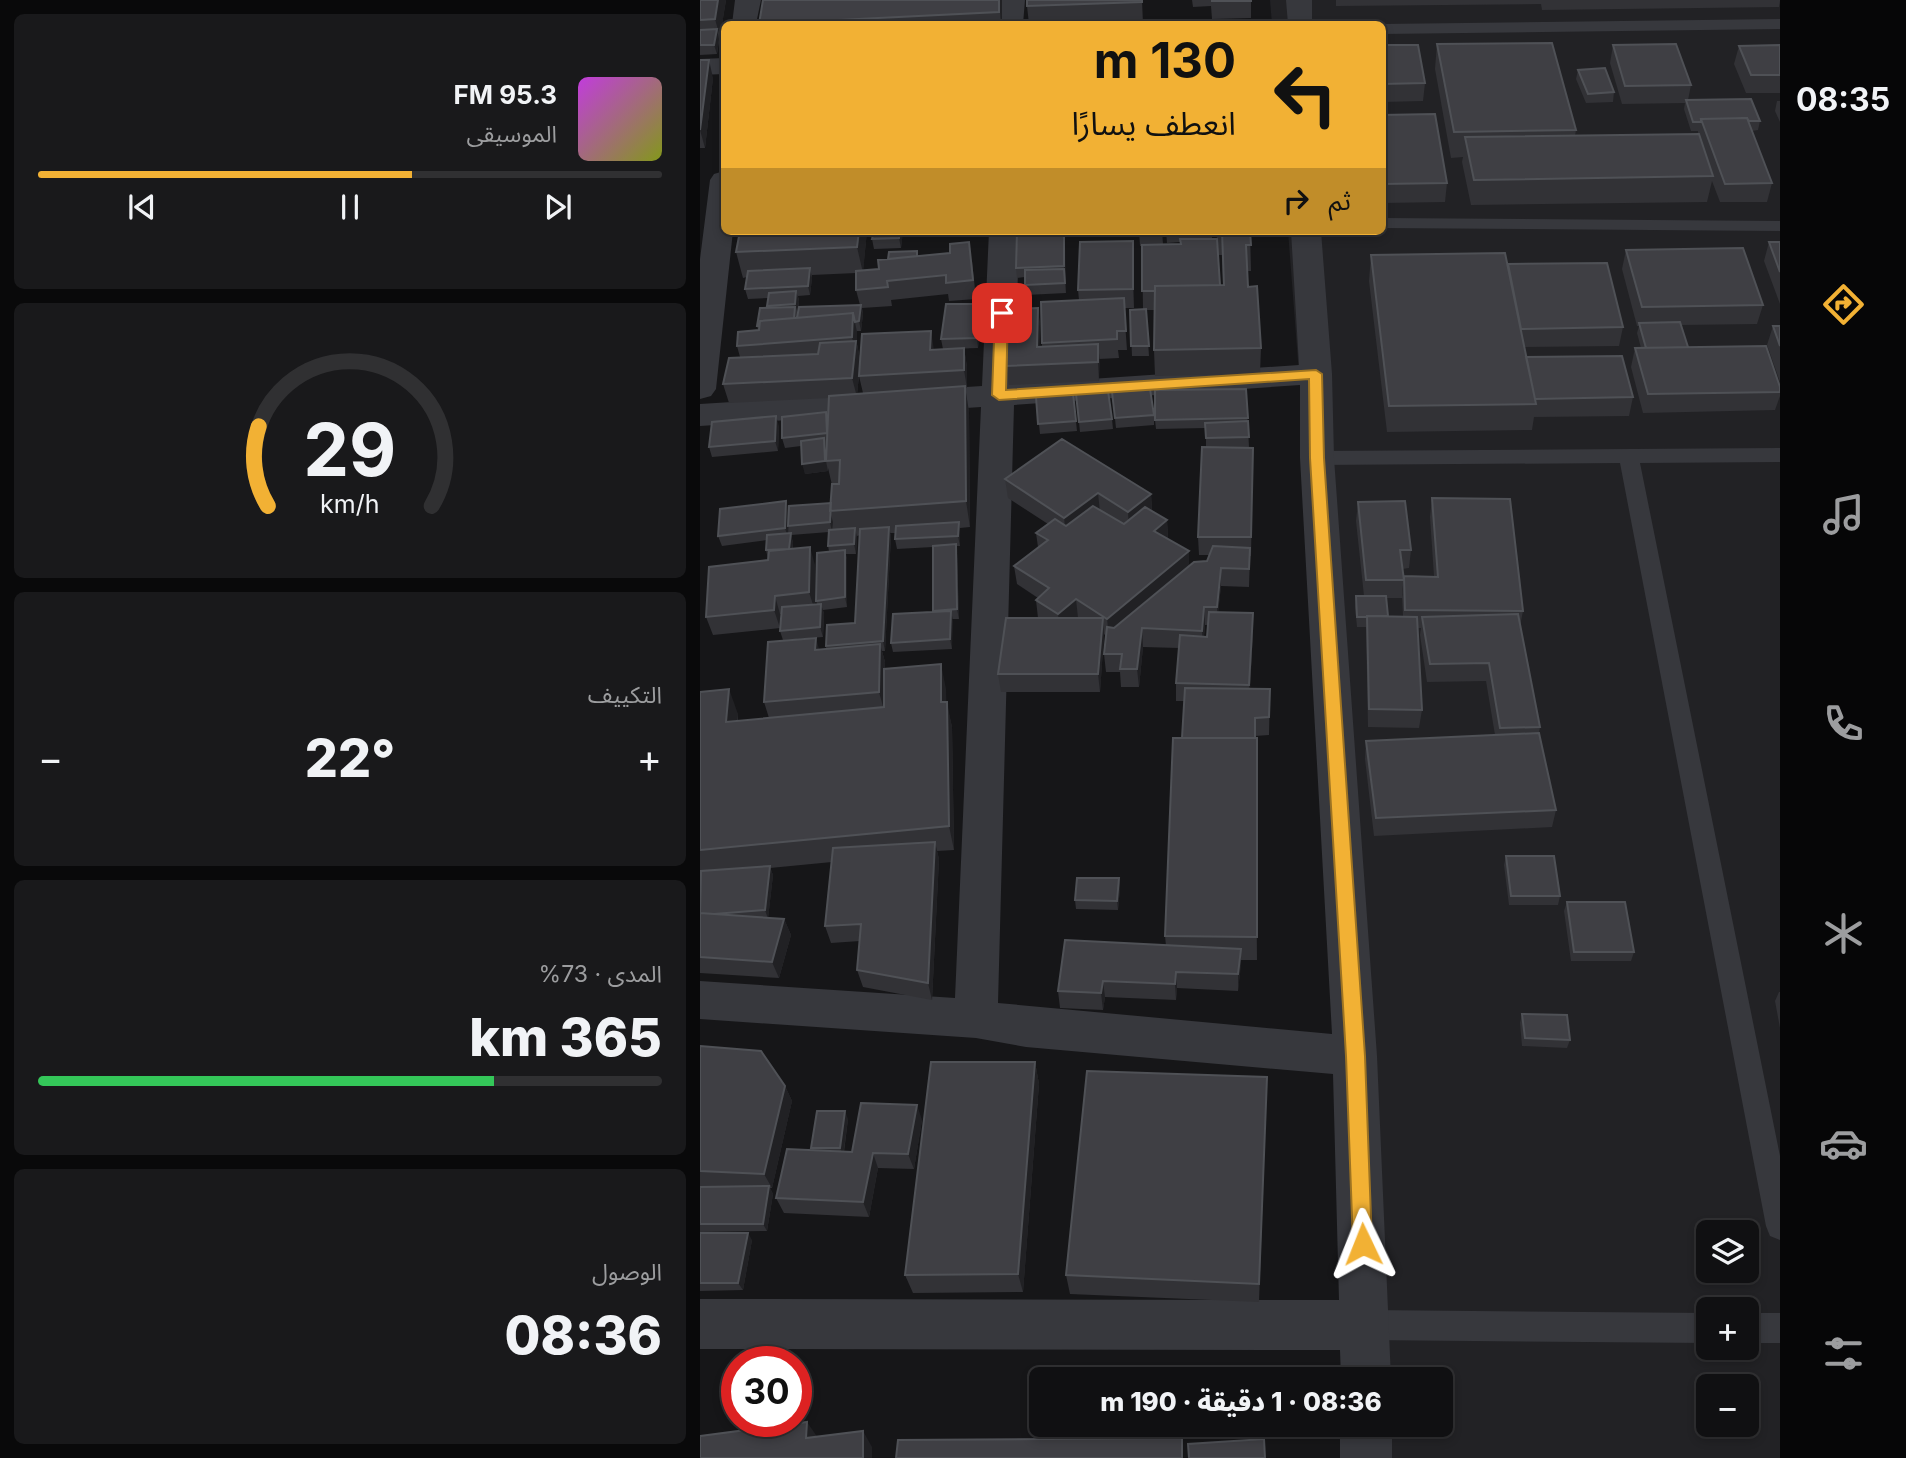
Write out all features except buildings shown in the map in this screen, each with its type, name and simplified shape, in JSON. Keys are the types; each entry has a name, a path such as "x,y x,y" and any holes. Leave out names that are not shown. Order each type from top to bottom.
{"street":[{"path":"744,21 748,0"},
{"path":"1011,21 1013,0"},
{"path":"1299,0 1300,21"},
{"path":"700,67 721,66"},
{"path":"700,389 721,206"},
{"path":"976,1019 1004,235"},
{"path":"1306,235 1316,374 1317,458 1355,1056 1366,1367"},
{"path":"700,415 1316,374"},
{"path":"700,1000 976,1019 1026,1027 1355,1056"},
{"path":"700,1324 1366,1325"},
{"path":"1366,1437 1366,1458"}],"lane":[{"path":"1386,29 1780,24"},
{"path":"1386,223 1780,226"},
{"path":"1317,458 1780,454"},
{"path":"1629,456 1780,1226"},
{"path":"1366,1325 1696,1328"},
{"path":"1759,1328 1780,1328"}],"shaded area":[{"path":"1270,0 1780,0 1780,1458 1382,1458 1380,1437 1453,1437 1453,1367 1375,1367 1288,235 1386,235 1386,21 1272,21"}],"route":[{"path":"1002,313 999,395 1316,374 1317,458 1355,1056 1363,1244"}]}
